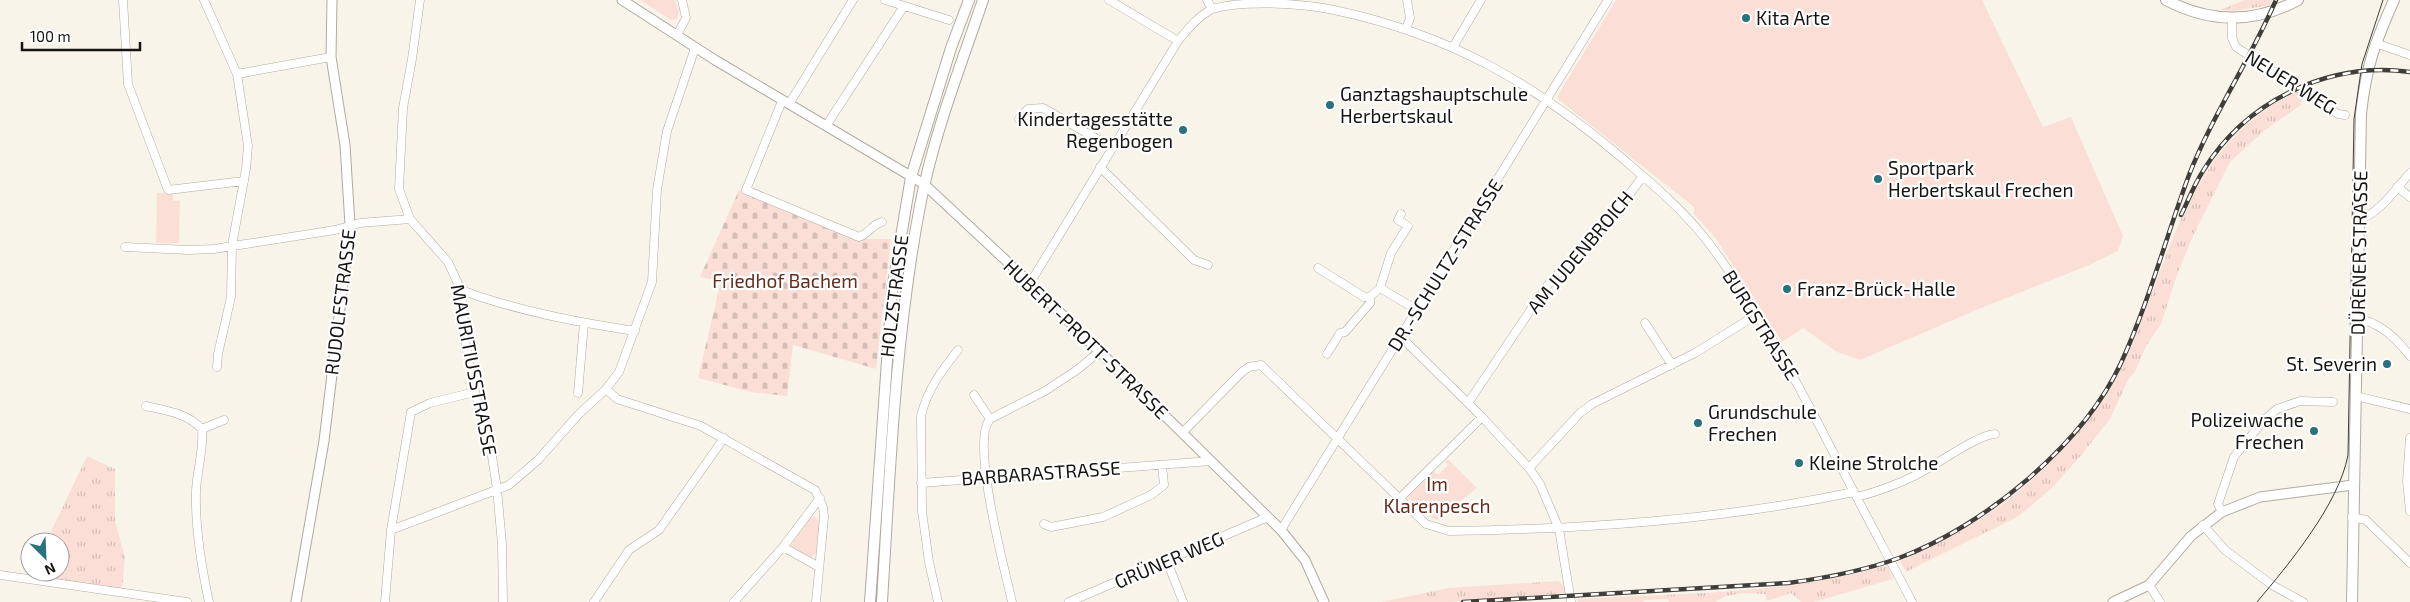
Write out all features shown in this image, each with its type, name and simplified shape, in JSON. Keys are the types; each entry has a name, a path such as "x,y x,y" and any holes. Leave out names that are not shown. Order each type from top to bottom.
{"main road":[{"name":"HOLZSTRASSE","path":"870,602 892,290 912,177 951,48 969,0"},
{"name":"HOLZSTRASSE","path":"882,602 890,448 901,336 924,184 983,0"},
{"name":"NEUER WEG","path":"2166,0 2199,13 2232,19 2257,16 2284,8 2298,0"},
{"name":"DÜRENER STRASSE","path":"2352,602 2352,517 2358,319 2361,114 2365,77 2375,43 2394,0"}],"street":[{"path":"123,0 128,84 168,190 244,182"},
{"path":"204,0 237,74 248,146 244,182 232,245 231,297 218,354 217,367"},
{"name":"RUDOLFSTRASSE","path":"296,602 324,441 350,226 345,145 332,58 332,0"},
{"name":"MAURITIUSSTRASSE","path":"420,0 403,108 398,175 401,200 410,219 448,262 462,290 465,340 474,392 490,443 497,489 502,544 503,602"},
{"name":"HUBERT-PROTT-STRASSE","path":"622,0 695,48 924,184 1030,283 1281,530 1303,558 1324,602"},
{"path":"677,35 686,18 682,0"},
{"path":"854,0 785,102 746,190 859,237 864,236 875,224 882,222"},
{"path":"886,0 949,20"},
{"path":"914,9 916,0"},
{"path":"1108,0 1178,41"},
{"path":"1030,283 1178,41 1194,22 1212,9 1207,0"},
{"path":"1406,29 1410,18 1407,0"},
{"path":"1453,47 1481,0"},
{"name":"DR.-SCHULTZ-STRASSE","path":"1281,530 1608,0"},
{"name":"BURGSTRASSE","path":"1212,9 1238,1 1294,2 1345,12 1406,29 1453,47 1509,75 1546,100 1668,197 1704,236 1756,315 1815,415 1912,602"},
{"path":"826,126 904,6"},
{"name":"NEUER WEG","path":"2232,19 2232,38 2236,47 2338,114 2345,115"},
{"path":"2375,43 2410,55"},
{"path":"391,530 508,486 538,460 578,415 606,389 619,372 652,282 657,190 667,132 695,48"},
{"path":"237,74 332,58"},
{"path":"1019,119 1028,109 1043,108 1113,148"},
{"path":"1100,167 1194,260 1208,265"},
{"path":"2359,218 2364,218 2374,213 2410,173"},
{"name":"AM JUDENBROICH","path":"1468,403 1546,287 1612,215 1643,176"},
{"path":"2398,187 2410,198"},
{"path":"1327,354 1340,333 1345,332 1370,303 1372,296 1380,288 1391,253 1408,226 1398,220 1401,214"},
{"path":"125,247 188,250 410,219"},
{"path":"1318,268 1364,297 1372,296"},
{"path":"1380,288 1417,310"},
{"path":"462,290 483,298 584,323 635,331"},
{"path":"1530,468 1580,414 1592,404 1695,353 1756,315"},
{"path":"2358,319 2377,325 2400,343 2410,356"},
{"path":"578,394 584,323"},
{"path":"1645,323 1672,365"},
{"path":"1401,337 1482,417 1530,468 1549,502 1559,529 1571,602"},
{"path":"938,602 929,562 922,511 919,441 924,403 939,375 958,350"},
{"path":"1012,602 985,478 984,432 986,424 990,419 1045,391 1077,370 1100,351"},
{"path":"1182,433 1242,372 1255,364 1267,368 1398,499 1426,524 1449,531 1559,529 1753,510 1855,495 1912,477 1981,436 1995,434"},
{"path":"581,372 588,382"},
{"path":"606,389 617,399 693,422 815,490 820,498 824,517 816,602"},
{"path":"385,602 391,530 411,412 430,403 474,392"},
{"path":"974,395 990,419"},
{"path":"2356,396 2410,409"},
{"path":"2222,512 2218,504 2234,457 2264,420 2277,409 2300,401 2332,402"},
{"path":"146,406 184,415 202,429"},
{"path":"1398,499 1482,417"},
{"path":"202,429 224,420"},
{"path":"202,429 196,489 196,523 199,556 209,602"},
{"path":"594,602 630,550 659,530 724,438"},
{"path":"2410,438 2407,481 2410,511"},
{"name":"BARBARASTRASSE","path":"920,483 1211,461"},
{"name":"BARBARASTRASSE","path":"1044,524 1051,527 1103,517 1151,495 1164,485 1162,465"},
{"path":"2114,602 2149,586 2190,536 2222,512 2260,497 2353,485"},
{"path":"734,602 783,547 820,498"},
{"name":"GRÜNER WEG","path":"1069,602 1268,517"},
{"path":"2352,517 2366,520 2410,562"},
{"path":"2203,525 2225,550 2272,585 2304,602"},
{"path":"783,547 819,568"},
{"path":"1167,561 1183,602"},
{"path":"0,575 187,602"},
{"path":"2149,586 2160,602"}],"green space":[{"path":"640,0 675,0 679,12 677,19 671,20"},
{"name":"Sportpark Herbertskaul Frechen","path":"1616,0 1982,0 2043,127 2071,117 2123,236 2118,251 2087,266 1981,308 1860,360 1837,352 1803,328 1782,342 1717,240 1694,214 1694,207 1558,99 1558,95"},
{"path":"2245,0 2272,0 2270,5 2234,11 2220,10"},
{"path":"2296,92 2303,97 2301,105 2265,130 2230,162 2193,236 2177,275 2161,324 2146,346 2135,372 2129,378 2110,419 2083,453 2053,487 2019,516 1906,572 1900,561 1934,546 1997,508 2026,485 2077,433 2099,404 2123,364 2171,242 2200,182 2218,155 2240,131 2265,110"},
{"name":"Friedhof Bachem","path":"739,190 855,239 891,239 876,369 793,345 787,396 751,392 698,378 721,281 700,277"},
{"path":"157,193 173,193 173,201 180,201 179,243 156,243"},
{"path":"87,456 115,469 115,521 125,557 122,589 70,582 70,532 51,532"},
{"name":"Im Klarenpesch","path":"1448,459 1477,488 1437,520 1423,512 1408,497 1433,471 1438,475 1448,465 1445,462"},
{"path":"814,516 819,521 816,554 810,558 793,549 791,545 810,518"},
{"path":"1888,565 1893,579 1814,602 1801,602 1791,593 1767,601 1765,594 1744,593 1726,596 1715,602 1669,602 1668,599 1645,600 1643,602 1578,602 1577,599 1695,594 1773,587 1850,575"},
{"path":"1558,581 1565,587 1565,593 1448,602 1382,602 1448,588"}],"tram line":[{"path":"2257,602 2297,552 2324,513 2343,474 2348,455 2354,119 2362,64 2383,0"}],"railway":[{"path":"1463,602 1788,583 1830,576 1899,558 1931,544 1964,526 1996,504 2027,480 2056,453 2082,424 2104,394 2131,340 2189,175 2199,152 2276,0"},
{"path":"2181,215 2200,176 2221,146 2242,124 2266,106 2292,91 2320,80 2349,73 2379,70 2410,72"}],"place":[{"name":"Kita Arte","path":"1746,18"},
{"name":"Ganztagshauptschule Herbertskaul","path":"1330,105"},
{"name":"Kindertagesstätte Regenbogen","path":"1183,130"},
{"name":"Sportpark Herbertskaul Frechen","path":"1878,179"},
{"name":"Franz-Brück-Halle","path":"1787,289"},
{"name":"St. Severin","path":"2387,364"},
{"name":"Grundschule Frechen","path":"1698,423"},
{"name":"Polizeiwache Frechen","path":"2314,431"},
{"name":"Kleine Strolche","path":"1799,463"}]}
